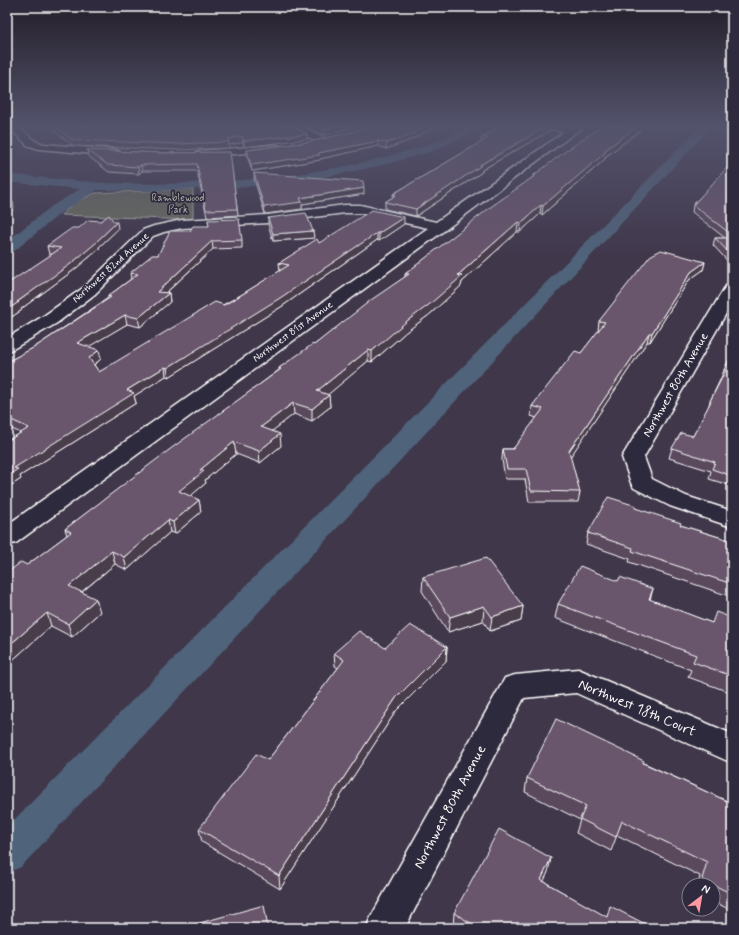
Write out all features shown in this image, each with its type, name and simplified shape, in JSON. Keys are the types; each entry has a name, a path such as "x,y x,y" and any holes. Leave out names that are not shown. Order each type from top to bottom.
{"street":[{"name":"Northwest 81st Avenue","path":"7,537 519,170"},
{"name":"Northwest 82nd Avenue","path":"7,345 51,319 89,291 148,233 160,228 176,225 250,221 345,209 360,210 440,227"},
{"name":"Northwest 80th Avenue","path":"732,289 633,457 642,483 678,501 732,519"},
{"name":"Northwest 18th Court","path":"515,687 578,681 732,749"},
{"name":"Northwest 80th Avenue","path":"385,928 515,687"}],"green space":[{"name":"Ramblewood Park","path":"193,189 193,220 61,215 74,203 95,193"}],"building":[{"path":"198,170 232,170 237,209 206,210"},
{"path":"434,170 475,170 416,209 385,202 396,195 393,194"},
{"path":"541,170 585,170 543,206 541,205 521,223 518,222 458,275 462,276 430,304 407,321 372,351 368,350 317,391 329,395 312,409 293,403 261,427 280,434 259,451 234,442 200,470 204,471 179,491 199,500 173,522 168,520 124,557 112,551 69,586 96,599 68,624 47,613 7,647 7,573 21,562 27,565 71,532 65,529 173,447 281,369 279,368 313,344 314,345 371,300 409,274 405,274 492,206 536,175 534,175"},
{"path":"725,170 732,170 732,235 693,205"},
{"path":"254,173 363,181 364,188 300,198 302,202 264,207"},
{"path":"7,202 13,202 7,206"},
{"path":"372,210 404,217 377,233 280,298 167,368 165,367 127,390 134,393 14,468 18,469 7,476 7,441 29,428 7,418 7,362 35,347 111,297 108,296 138,274 130,273 152,255 158,255 170,231 190,231 193,226 209,226 208,220 239,219 242,240 212,241 157,292 169,293 138,318 125,315 77,343 99,350 89,358 99,372 215,302 224,305 241,295 289,265 279,263 317,239 319,243"},
{"path":"306,213 313,231 273,234 268,218"},
{"path":"109,215 114,222 117,222 97,242 72,263 7,310 7,284 61,248 47,246 72,228 79,228 88,220 101,221"},
{"path":"715,238 732,238 732,256"},
{"path":"661,250 705,262 691,272 652,333 649,333 569,451 580,492 531,491 526,469 507,469 503,449 513,449 543,409 532,406 575,351 581,353 605,322 599,321 650,256"},
{"path":"732,353 732,476 712,469 715,462 672,448 681,433 693,436 726,370 724,370"},
{"path":"608,497 636,506 635,508 681,523 680,525 732,541 732,584 632,551 633,548 588,533"},
{"path":"486,558 523,606 492,617 484,606 450,617 423,577"},
{"path":"580,566 618,581 620,577 653,589 649,599 712,623 716,612 732,618 732,676 693,662 696,655 558,604"},
{"path":"410,625 447,647 396,698 279,876 199,829 256,754 268,760 344,660 334,653 359,631 385,648"},
{"path":"556,719 644,761 643,763 729,802 732,799 732,894 721,888 721,877 703,877 707,862 622,821 616,837 580,819 586,806 527,778"},
{"path":"499,829 551,858 541,880 607,917 610,906 653,928 479,928 454,913"},
{"path":"264,905 268,928 182,928"},
{"path":"688,924 696,928 687,928"}],"waterway":[{"path":"94,186 160,187 256,182 345,170"},
{"path":"7,854 665,170"},
{"path":"7,178 94,186"},
{"path":"7,249 57,209 94,186"}]}
